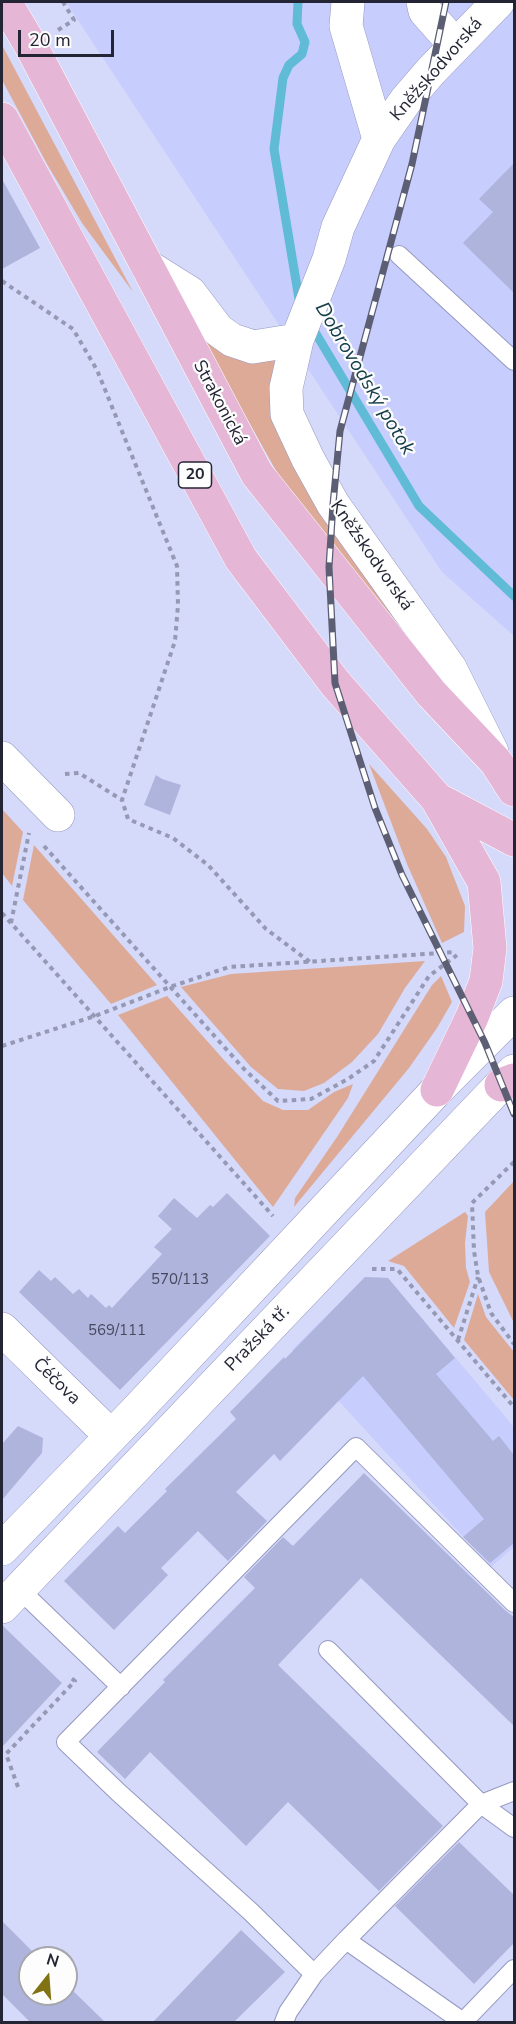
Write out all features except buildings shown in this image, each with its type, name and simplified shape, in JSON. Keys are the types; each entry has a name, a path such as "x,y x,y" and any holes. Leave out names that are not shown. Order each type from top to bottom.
{"main road":[{"name":"Strakonická","path":"6,2 257,474 431,693 496,762 514,790"},
{"name":"20","path":"2,119 241,559 335,683 437,799 514,840"},
{"path":"437,799 484,882 490,948 486,981 472,1017 437,1090"}],"street":[{"path":"348,2 346,26 379,139"},
{"path":"423,2 425,11 455,45"},
{"name":"Kněžskodvorská","path":"496,762 450,668 333,504 287,414 286,388 298,338 329,259 338,227 379,139 406,100 455,45 498,2"},
{"path":"147,266 190,293 218,330 232,340 253,347 298,338"},
{"path":"2,758 58,814"},
{"path":"2,1549 437,1090 514,1013"},
{"name":"Pražská tř.","path":"10,1598 510,1079"},
{"name":"Čéčova","path":"2,1329 111,1436"}],"lane":[{"path":"399,255 514,361"},
{"path":"314,1974 251,1912 66,1743 356,1448 514,1603"},
{"path":"10,1598 121,1687"},
{"path":"328,1650 481,1804 514,1828"},
{"path":"284,2022 288,2012 314,1974 481,1804 514,1791"},
{"path":"346,1940 463,2022 514,1969"}],"path":[{"path":"59,31 74,20 63,2"},
{"path":"2,281 73,329 98,370 177,566 178,604 175,641 122,800 128,819 173,838 191,852 208,866 266,929 310,962"},
{"path":"2,1046 95,1016 170,987 229,967 463,952 429,976 374,1061 348,1079 310,1100 278,1101 244,1069 170,987 29,829 11,924"},
{"path":"2,913 275,1218"},
{"path":"514,1162 472,1203 474,1251 478,1276 490,1313 514,1344"},
{"path":"369,1269 397,1269 514,1407"},
{"path":"458,1340 478,1276"},
{"path":"18,1787 6,1754 75,1681 67,1673"}],"shaded area":[{"path":"66,2 514,2 514,636 442,572"},
{"path":"2,45 133,292 82,223 2,80"},
{"path":"185,308 279,357 277,387 455,698 279,476"},
{"path":"369,764 427,829 446,857 465,906 464,932 442,943 407,864"},
{"path":"2,809 23,832 12,886 2,873"},
{"path":"34,845 157,985 111,1004 23,900"},
{"path":"425,961 405,988 378,1034 352,1062 324,1083 304,1091 278,1089 251,1067 181,987 231,974"},
{"path":"441,976 452,1002 437,1028 409,1068 294,1207 295,1198 337,1137 432,985"},
{"path":"167,996 263,1101 283,1110 308,1110 334,1092 353,1084 348,1098 273,1207 118,1015"},
{"path":"514,1181 514,1323 489,1272 485,1212"},
{"path":"465,1212 468,1216 465,1243 466,1268 470,1282 454,1328 404,1266 388,1261"},
{"path":"365,1277 388,1278 514,1427 514,1547 491,1567 292,1350"},
{"path":"478,1294 486,1317 514,1352 514,1400 464,1340"}],"waterway":[{"name":"Dobrovodský potok","path":"298,2 297,24 305,42 302,54 289,65 283,78 274,149 300,305"},
{"name":"Dobrovodský potok","path":"312,327 419,506 514,596"}],"railway":[{"path":"446,2 412,164 340,431 329,567 335,683 375,808 402,875 485,1043 514,1114"}]}
